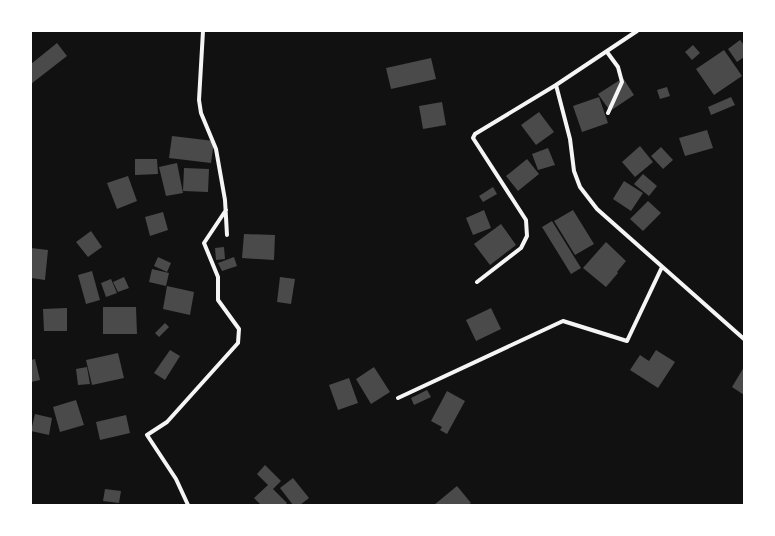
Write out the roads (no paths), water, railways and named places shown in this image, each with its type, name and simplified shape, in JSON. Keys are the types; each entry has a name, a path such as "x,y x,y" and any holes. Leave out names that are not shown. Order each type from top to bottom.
{"street":[{"path":"203,31 199,100 201,113 212,136 216,149 226,210 227,235"},
{"path":"477,282 521,248 527,236 526,220 473,138 475,134 556,85 637,31"},
{"path":"607,52 618,67 622,82 608,113"},
{"path":"556,85 570,139 574,171 580,187 597,209 744,339"},
{"path":"188,505 176,479 148,435 167,422 238,343 239,329 218,300 218,277 204,243 226,210"},
{"path":"398,398 563,320 627,341 662,267"}]}
